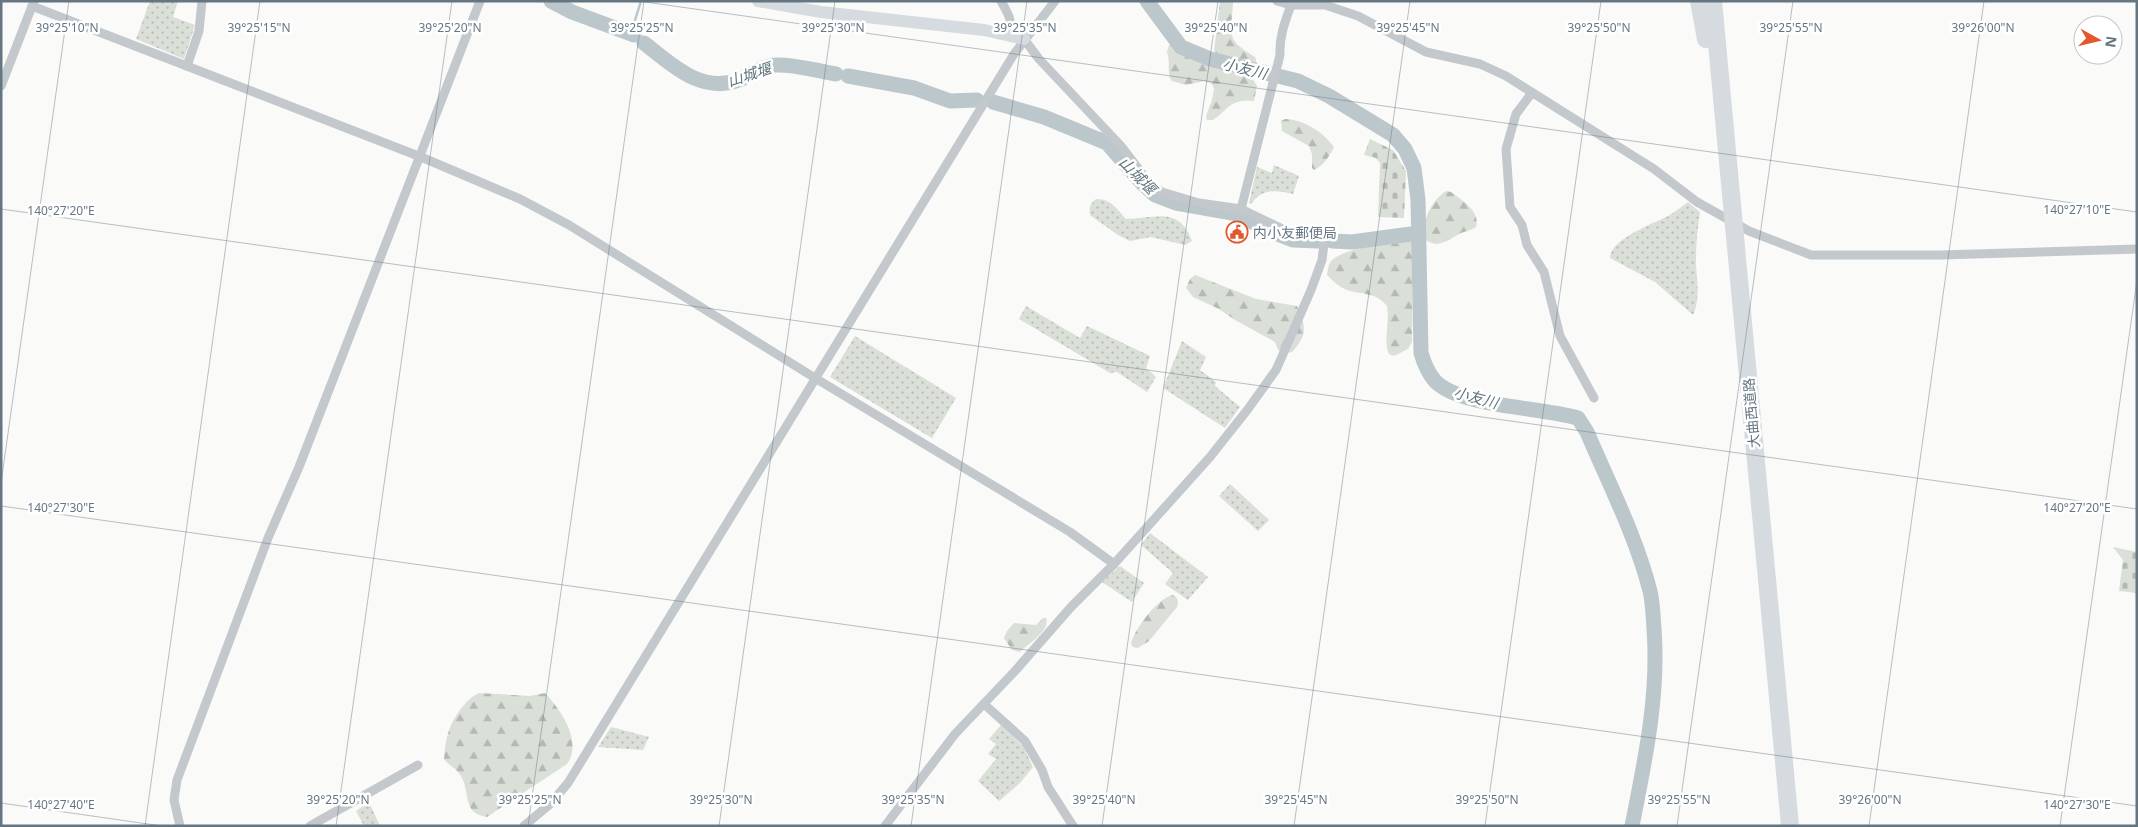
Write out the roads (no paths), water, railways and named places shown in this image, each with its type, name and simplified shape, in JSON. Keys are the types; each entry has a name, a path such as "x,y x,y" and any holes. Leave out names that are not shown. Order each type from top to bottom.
{"highway":[{"path":"1699,1 1728,165"},
{"name":"大曲西道路","path":"1713,1 1790,826"}],"street":[{"path":"187,66 198,31 202,1"},
{"path":"180,826 174,800 177,780 268,538 299,467 480,1"},
{"path":"758,1 821,12 984,30 1024,39 1039,59 1121,146 1150,184 1162,192 1175,198 1241,209 1293,234 1325,236 1322,260 1276,370 1248,409 1210,457 1114,564 1070,607 955,734 885,826"},
{"path":"1001,1 1009,16 1012,27 1011,36"},
{"path":"524,826 550,804 568,783 668,623 815,378 1024,39 1055,1"},
{"path":"1277,1 1290,5 1325,3 1358,16 1426,52 1480,64 1506,76 1531,94 1654,169 1697,202 1749,231 1811,255 1941,255 2137,249"},
{"path":"1,86 33,4 420,157 520,199 569,225 815,378 1070,532 1114,564"},
{"path":"1241,209 1272,89 1280,55 1279,44 1290,5"},
{"path":"1531,94 1516,114 1506,149 1510,207 1522,226 1527,245 1544,272 1560,336 1594,398"},
{"path":"984,704 1025,740 1042,770 1048,787 1072,826"},
{"path":"310,826 418,765"}],"waterway":[{"name":"山城堰","path":"551,1 572,12 634,35"},
{"path":"631,33 641,1"},
{"name":"小友川","path":"1147,1 1181,47 1210,59 1298,81 1329,96 1393,135 1405,149 1414,168 1418,200 1421,353 1430,375 1447,390 1463,396 1481,401 1578,418 1587,432 1622,510 1644,571 1652,605 1655,654 1653,703 1632,826"},
{"name":"山城堰","path":"644,43 676,68 688,75 712,83 739,80 771,65 798,67 836,74"},
{"name":"山城堰","path":"848,76 914,88 950,101 977,100"},
{"name":"山城堰","path":"993,102 1044,117 1107,143 1155,195 1176,203 1238,214 1263,228 1293,240 1318,241"},
{"name":"山城堰","path":"1332,241 1352,242 1418,233"}],"place":[{"name":"内小友郵便局","path":"1237,232"}]}
